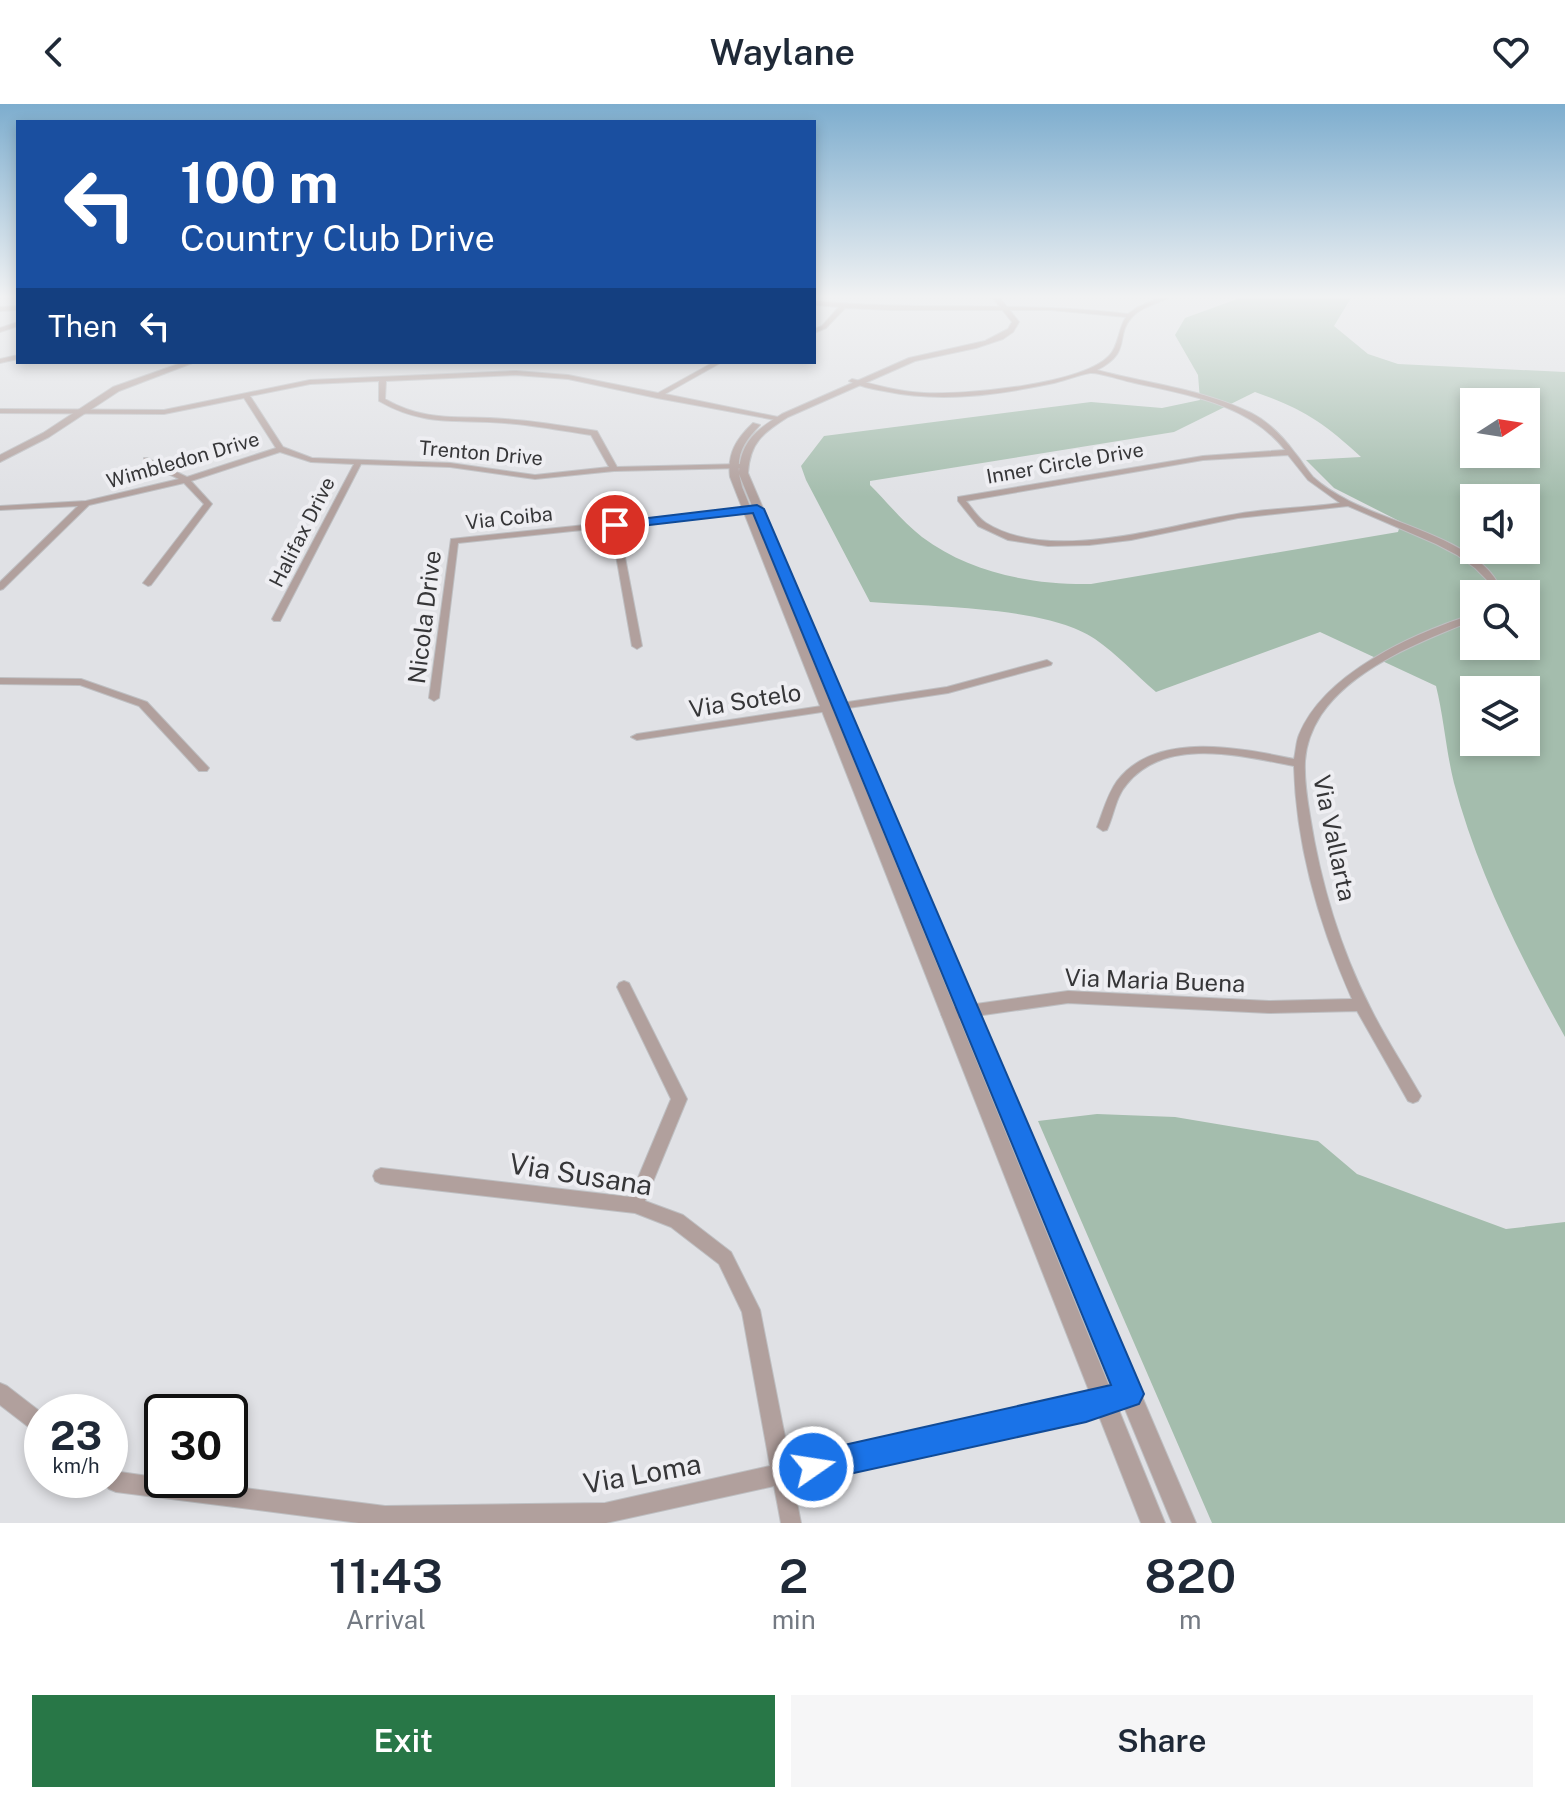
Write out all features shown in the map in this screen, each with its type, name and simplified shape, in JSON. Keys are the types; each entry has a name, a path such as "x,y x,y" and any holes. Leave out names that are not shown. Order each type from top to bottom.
{"street":[{"path":"2,364 6,375"},
{"path":"0,459 123,381 172,364"},
{"path":"0,452 131,382 184,364"},
{"path":"514,364 516,373"},
{"path":"507,374 514,364"},
{"path":"657,396 708,364"},
{"path":"902,364 773,418 755,436 736,466 834,707 970,1011 1184,1523"},
{"path":"856,382 905,395 967,397 1056,381 1091,370 1099,364"},
{"path":"1091,370 1240,410 1272,429 1318,484 1348,504 1465,556 1493,580"},
{"path":"0,411 164,412 310,382 516,373 568,377 773,418"},
{"path":"383,378 381,400 404,415 441,421 504,420 594,433 614,469"},
{"path":"247,397 280,449"},
{"name":"Trenton Drive","path":"280,449 311,460 450,465 535,477 614,469 736,466"},
{"name":"Wimbledon Drive","path":"0,508 86,503 186,480 280,449"},
{"name":"Inner Circle Drive","path":"1292,452 1203,458 961,499 965,508 991,529 1028,541 1060,546 1089,545 1240,516 1348,504"},
{"path":"147,460 186,480 208,504 148,583"},
{"name":"Halifax Drive","path":"277,619 359,461"},
{"path":"0,587 86,503"},
{"name":"Via Coiba","path":"454,541 752,509"},
{"path":"615,525 637,646"},
{"name":"Nicola Drive","path":"434,698 454,541"},
{"name":"Via Vallarta","path":"1413,1096 1361,1005 1340,954 1315,866 1297,763 1305,735 1332,697 1376,662 1412,640 1460,622"},
{"name":"Via Sotelo","path":"637,737 948,690 1047,663"},
{"path":"0,681 81,682 143,704 203,768"},
{"path":"834,707 948,1014 1153,1523"},
{"path":"1103,827 1124,780 1135,770 1162,758 1221,751 1297,763"},
{"path":"624,987 679,1099 635,1205"},
{"name":"Via Maria Buena","path":"948,1014 1068,997 1240,1006 1361,1005"},
{"name":"Via Susana","path":"381,1176 635,1205 677,1221 725,1258 751,1310 791,1523"},
{"path":"0,1393 24,1411"},
{"name":"Via Loma","path":"128,1484 385,1516 605,1513 1129,1394"}],"green space":[{"path":"1192,364 1403,364 1565,372 1565,1037 1517,945 1475,849 1454,783 1436,686 1320,632 1156,692 1103,645 1074,628 1048,620 987,610 870,602 801,466 824,436 1091,402 1162,408 1200,400 1198,375","holes":["1255,392 1286,404 1335,434 1361,457 1306,460 1334,488 1401,522 1398,532 1091,584 1069,584 1025,579 960,560 922,537 870,485 870,481 1174,432"]},
{"path":"1097,1114 1175,1117 1318,1141 1357,1174 1506,1229 1565,1222 1565,1523 1212,1523 1038,1121"}],"route":[{"path":"615,525 757,509 1129,1394 1086,1407 813,1467"}]}
